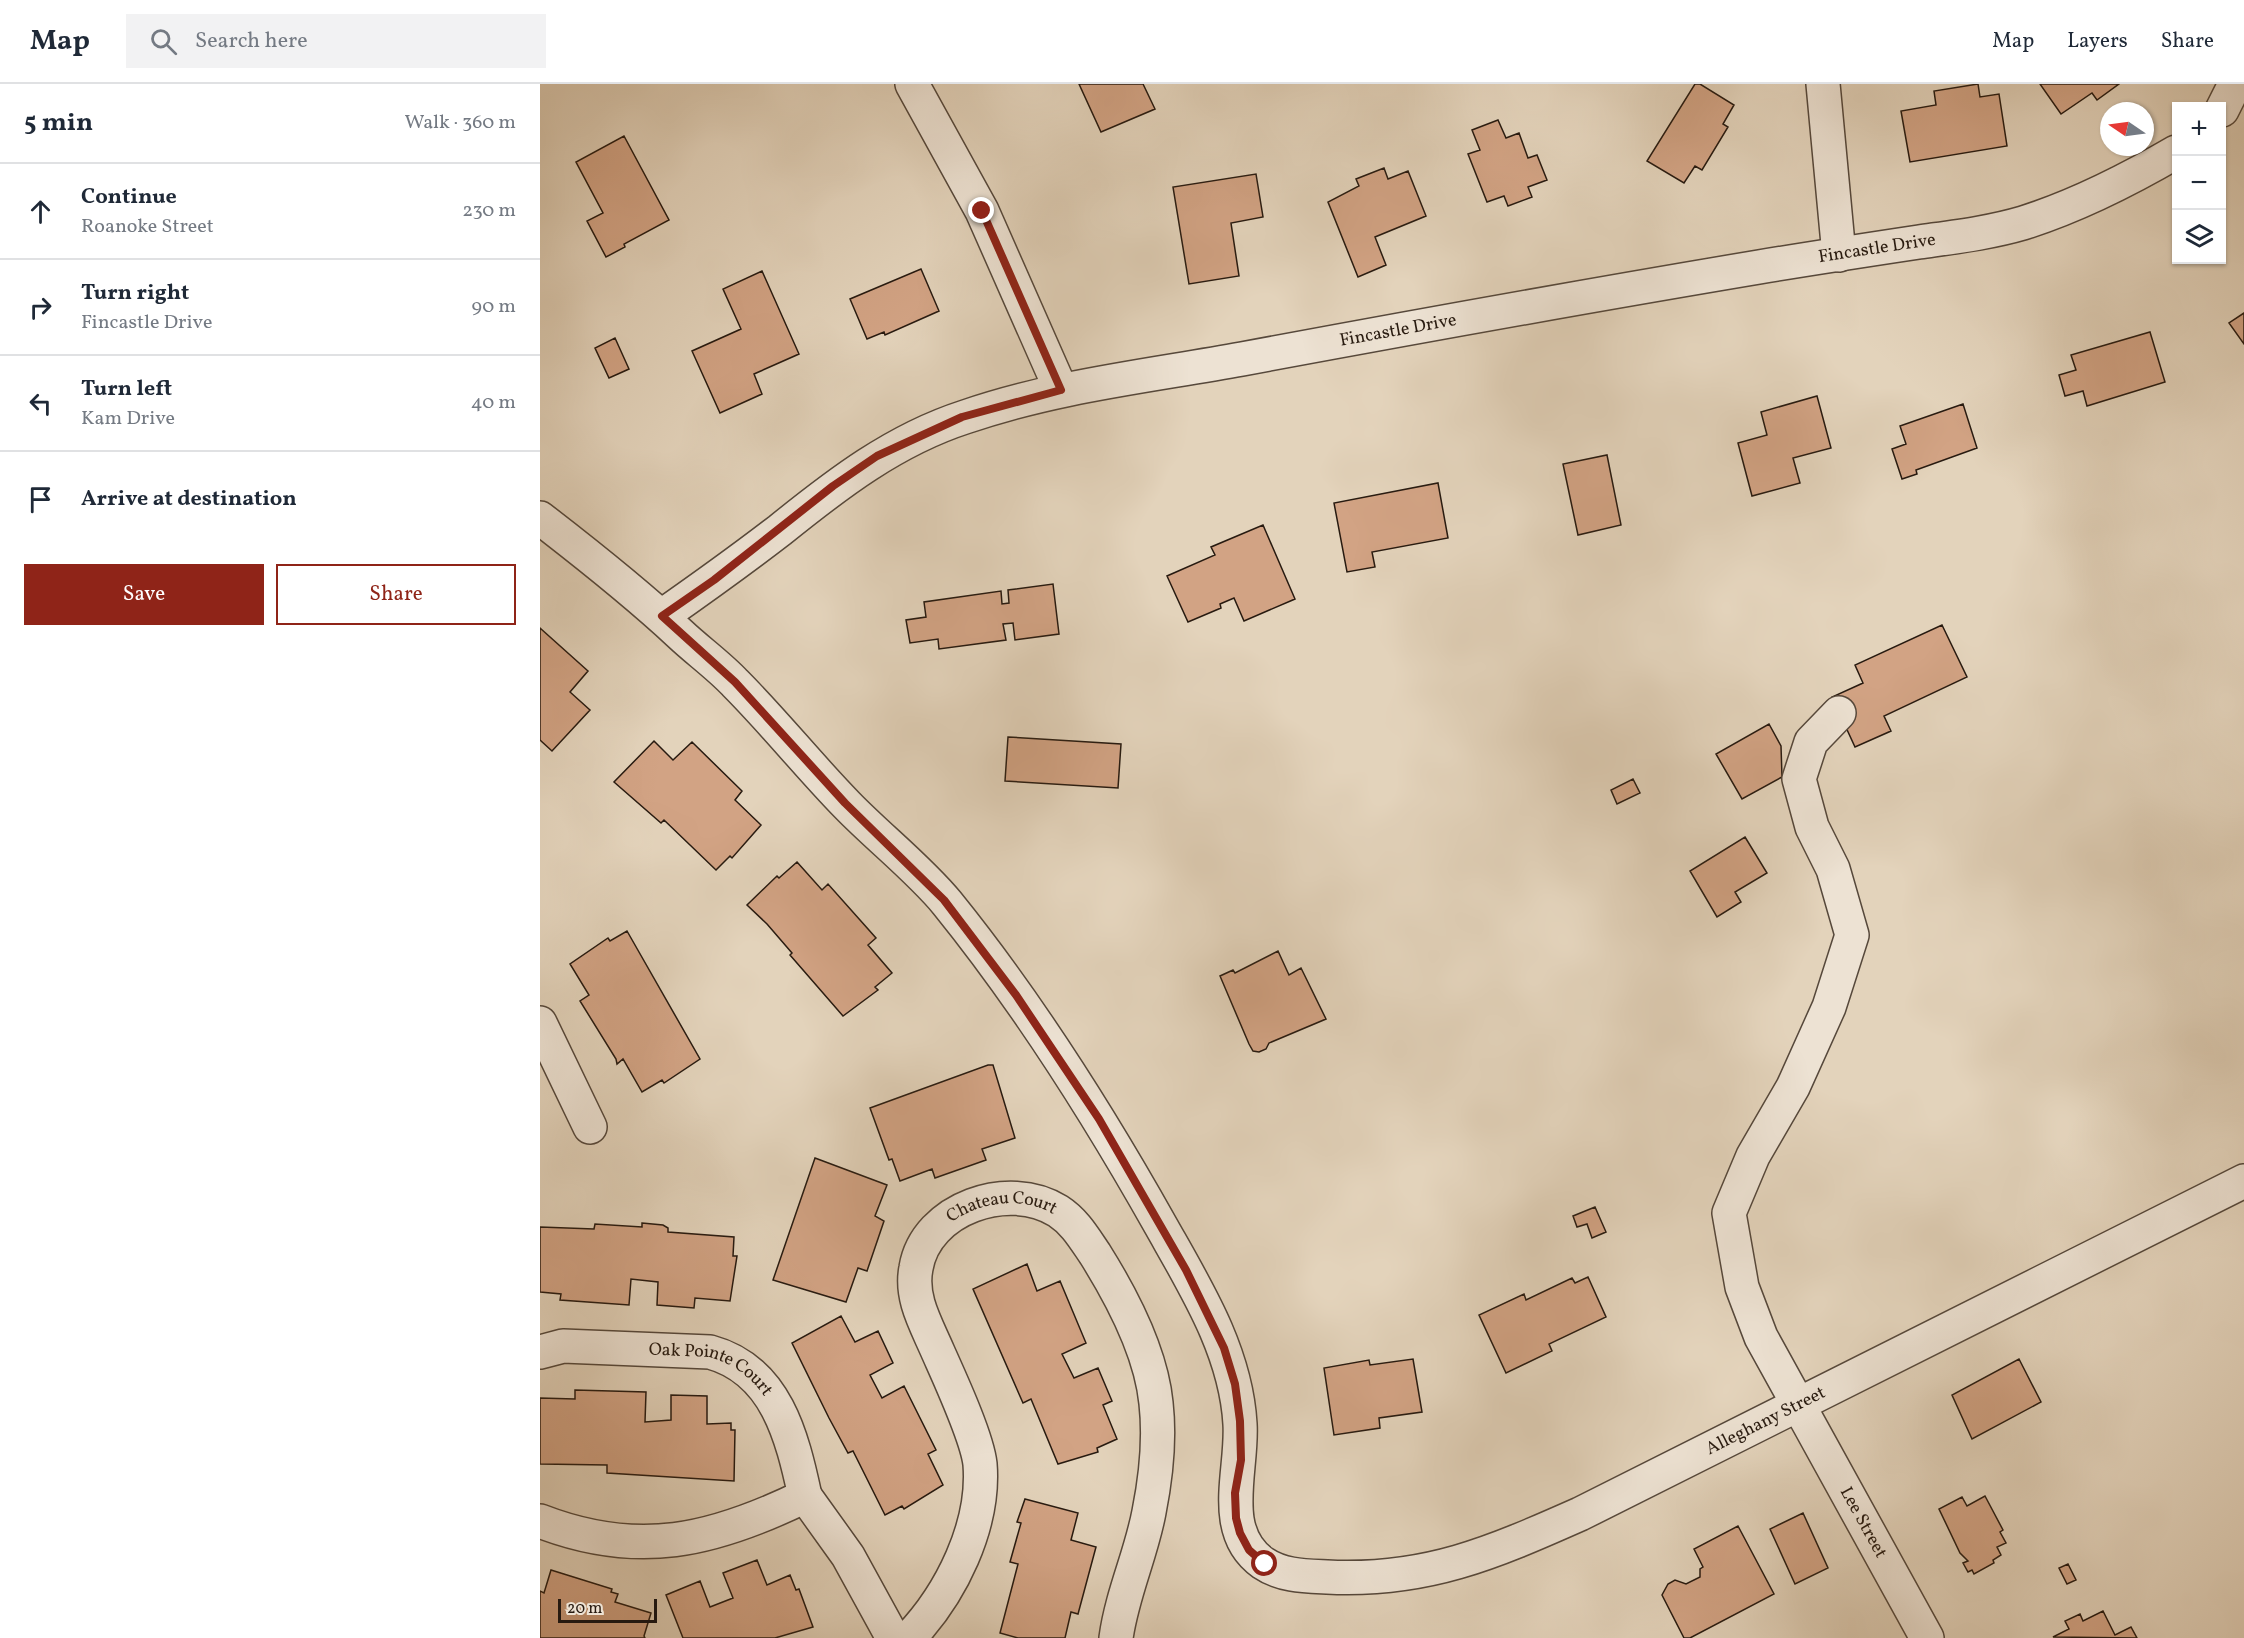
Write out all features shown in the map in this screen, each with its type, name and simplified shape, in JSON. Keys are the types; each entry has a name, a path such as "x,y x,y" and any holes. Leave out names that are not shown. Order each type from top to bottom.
{"street":[{"path":"912,84 982,211 1061,390"},
{"path":"1823,84 1839,255"},
{"path":"2226,102 2235,84"},
{"name":"Fincastle Drive","path":"662,616 714,580 833,486 877,456 962,417 1061,390 1476,315 1984,232 2024,222 2110,188 2172,154"},
{"path":"540,518 626,584 662,616"},
{"name":"Alleghany Street","path":"662,616 735,682 845,803 944,900 1016,995 1099,1119 1186,1270 1224,1348 1235,1384 1240,1421 1241,1460 1235,1493 1236,1518 1240,1533 1249,1550 1265,1564 1297,1576 1347,1578 1407,1573 1478,1558 1580,1514 2244,1181"},
{"name":"Lee Street","path":"1839,713 1810,742 1799,779 1812,827 1833,868 1852,936 1829,1007 1793,1087 1753,1156 1729,1213 1742,1287 1761,1337 1927,1638"},
{"path":"540,1023 590,1127"},
{"name":"Chateau Court","path":"909,1638 948,1584 970,1538 980,1497 976,1449 916,1300 916,1266 922,1248 933,1232 951,1216 990,1200 1014,1197 1044,1204 1059,1211 1078,1228 1121,1300 1144,1355 1156,1401 1157,1456 1149,1512 1130,1576 1116,1638"},
{"name":"Oak Pointe Court","path":"540,1352 563,1346 710,1352 729,1357 756,1377 779,1411 795,1452 805,1496 848,1556 893,1638"},
{"path":"540,1521 571,1533 643,1544 689,1538 751,1520 805,1496"}],"building":[{"path":"1079,84 1143,84 1155,109 1101,132"},
{"path":"1695,84 1700,84 1734,105 1723,124 1728,127 1702,170 1695,166 1684,183 1647,161"},
{"path":"1978,84 1980,97 1999,94 2007,146 1910,162 1901,111 1936,105 1934,91"},
{"path":"2040,84 2119,84 2097,100 2092,93 2061,114"},
{"path":"1498,120 1506,138 1519,133 1528,158 1537,155 1547,180 1528,187 1532,197 1508,206 1504,196 1487,202 1468,154 1480,150 1472,130"},
{"path":"624,136 669,220 624,244 625,247 606,257 587,221 603,213 576,162"},
{"path":"1384,168 1388,179 1408,171 1426,216 1375,237 1386,265 1358,277 1328,202 1359,186 1356,179"},
{"path":"1256,174 1263,217 1231,223 1239,276 1189,284 1173,187"},
{"path":"921,269 939,311 885,335 884,332 867,339 850,299"},
{"path":"762,271 799,354 754,374 762,394 720,413 692,351 741,329 723,289"},
{"path":"2244,313 2244,344 2229,323"},
{"path":"2150,332 2165,382 2087,406 2083,391 2065,396 2059,375 2076,370 2071,355"},
{"path":"615,338 629,369 609,378 595,348"},
{"path":"1817,396 1831,448 1793,458 1800,483 1752,496 1738,443 1767,435 1761,412"},
{"path":"1963,404 1977,448 1916,470 1917,474 1902,479 1892,449 1906,444 1900,426"},
{"path":"1607,455 1621,525 1578,535 1563,464"},
{"path":"1438,483 1448,538 1372,552 1375,567 1347,572 1334,503"},
{"path":"1263,525 1295,599 1244,621 1234,598 1220,604 1221,608 1188,622 1167,576 1215,555 1211,547"},
{"path":"1053,584 1059,634 1015,640 1013,623 1003,624 1006,640 939,649 938,639 910,643 906,620 926,617 924,602 1001,591 1002,604 1009,603 1008,590"},
{"path":"1942,625 1967,677 1884,716 1891,731 1855,747 1832,697 1863,683 1855,665"},
{"path":"540,628 588,671 570,692 590,710 552,751 540,740"},
{"path":"1769,724 1781,746 1782,777 1742,799 1716,754"},
{"path":"1008,737 1121,744 1118,788 1005,781"},
{"path":"654,741 673,760 692,742 742,791 735,800 761,825 732,858 730,856 716,870 664,820 661,823 614,782"},
{"path":"1633,779 1640,793 1617,804 1611,790"},
{"path":"1745,837 1767,873 1735,892 1741,902 1717,917 1690,871"},
{"path":"797,862 822,890 828,884 876,938 868,945 892,973 875,987 878,990 843,1016 790,955 792,953 767,924 747,905 777,876 779,878"},
{"path":"627,931 700,1059 664,1083 662,1080 642,1092 623,1059 617,1064 580,1001 589,995 570,964 608,938 610,941"},
{"path":"1278,951 1289,975 1301,968 1326,1019 1269,1043 1266,1049 1259,1052 1253,1051 1220,976 1233,970 1235,973"},
{"path":"993,1065 1015,1138 982,1149 986,1160 935,1178 932,1169 900,1181 892,1159 889,1160 870,1108"},
{"path":"815,1158 887,1185 875,1216 884,1221 867,1271 858,1268 846,1302 773,1280"},
{"path":"1595,1207 1606,1232 1592,1238 1587,1224 1577,1227 1573,1216"},
{"path":"642,1223 663,1225 668,1228 668,1232 734,1237 733,1256 737,1256 730,1301 695,1298 694,1308 657,1305 658,1282 631,1279 629,1305 560,1300 561,1294 540,1292 540,1227 594,1229 595,1224 642,1227"},
{"path":"1027,1264 1037,1291 1060,1281 1086,1343 1062,1354 1074,1378 1098,1368 1112,1401 1103,1405 1117,1439 1097,1448 1098,1452 1058,1464 1031,1399 1023,1403 973,1289"},
{"path":"1588,1277 1606,1317 1549,1344 1552,1351 1506,1373 1479,1315 1524,1294 1526,1300 1572,1278 1575,1283"},
{"path":"841,1316 855,1342 878,1331 893,1363 870,1375 882,1398 904,1386 936,1450 928,1454 943,1485 904,1509 902,1506 885,1515 853,1451 848,1453 829,1418 792,1343"},
{"path":"1413,1359 1422,1412 1379,1418 1380,1428 1334,1435 1324,1368 1369,1360 1370,1365"},
{"path":"2019,1359 2041,1402 1972,1439 1952,1395"},
{"path":"575,1390 646,1392 645,1422 671,1420 671,1395 707,1396 707,1424 731,1423 731,1430 735,1430 734,1481 607,1473 607,1465 540,1464 540,1398 575,1399"},
{"path":"1985,1496 2003,1530 2000,1532 2006,1543 1997,1547 2001,1555 1993,1560 1994,1563 1974,1574 1972,1570 1968,1572 1963,1563 1968,1561 1960,1553 1939,1509 1962,1497 1967,1506"},
{"path":"1025,1499 1078,1513 1071,1540 1096,1547 1078,1614 1071,1612 1065,1638 1018,1638 1000,1633 1018,1564 1010,1562 1021,1523 1017,1522"},
{"path":"1803,1513 1828,1568 1795,1584 1770,1529"},
{"path":"1738,1526 1774,1594 1690,1638 1684,1638 1662,1595 1668,1584 1675,1580 1686,1584 1700,1577 1700,1569 1703,1567 1694,1549"},
{"path":"757,1560 767,1585 790,1575 796,1590 799,1589 813,1627 775,1638 683,1638 666,1595 700,1581 710,1607 733,1598 723,1573"},
{"path":"2068,1564 2076,1580 2067,1584 2059,1568"},
{"path":"551,1570 612,1589 611,1592 618,1594 615,1602 651,1613 645,1638 540,1638 540,1591 544,1593"},
{"path":"2103,1611 2115,1635 2131,1627 2137,1638 2053,1637 2069,1629 2065,1621 2080,1614 2083,1621"}],"route":[{"path":"982,211 1061,390 962,417 877,456 833,486 714,580 662,616 735,682 845,803 944,900 1016,995 1099,1119 1186,1270 1224,1348 1235,1384 1240,1421 1241,1460 1235,1493 1236,1518 1240,1533 1249,1550 1265,1564"}]}
